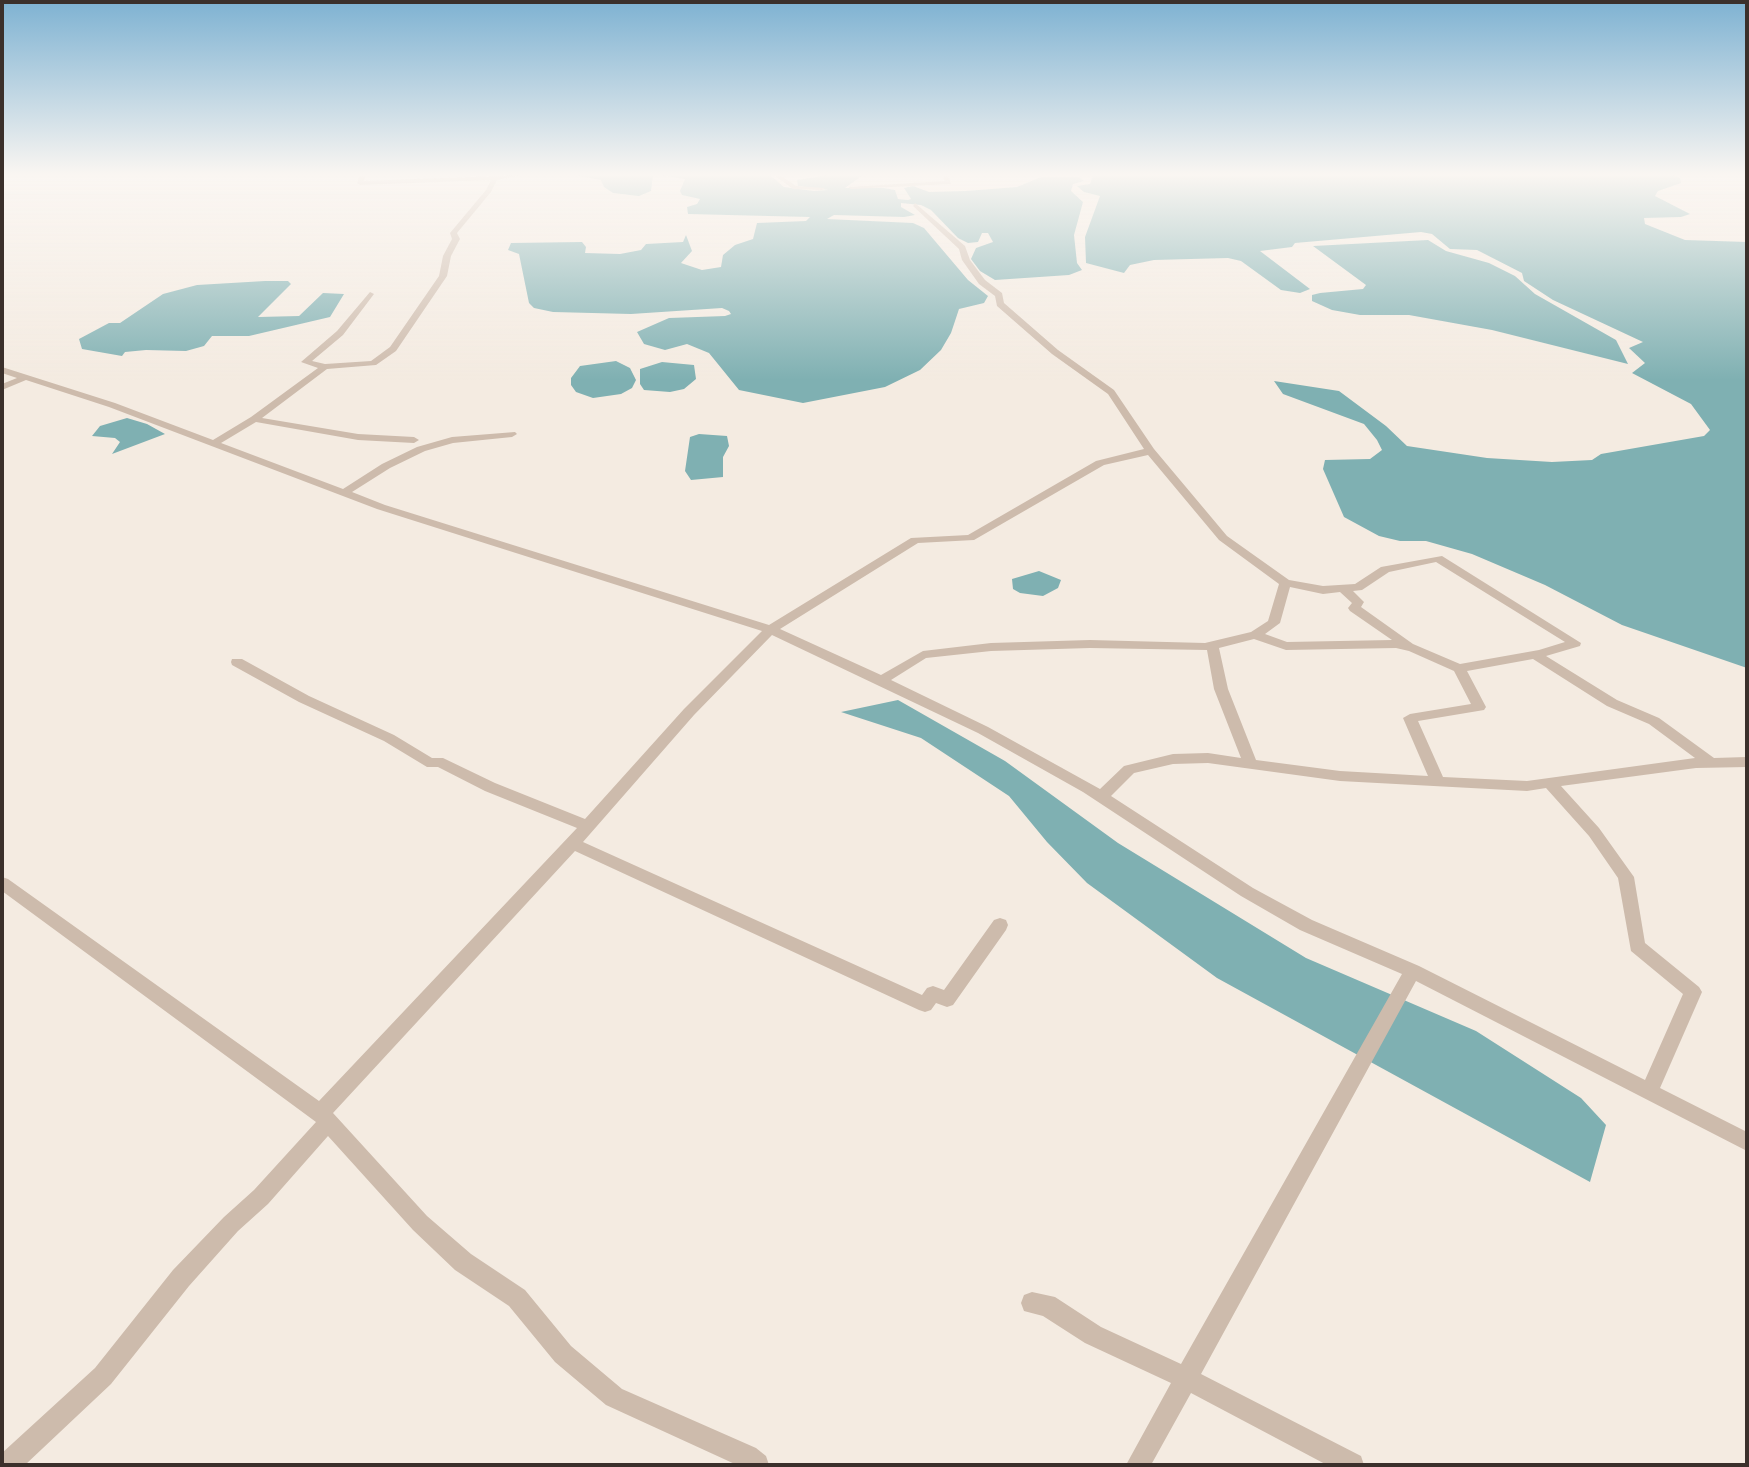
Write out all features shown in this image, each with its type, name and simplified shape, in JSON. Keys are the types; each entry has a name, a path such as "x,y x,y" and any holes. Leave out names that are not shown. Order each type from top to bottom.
{"street":[{"path":"370,294 340,333 305,362 325,367 373,363 393,349 443,276 447,256 454,243"},
{"path":"957,243 982,282 999,295 1000,304 1055,352 1111,392 1150,451 1223,538 1285,583 1323,590 1358,587 1385,569 1438,558 1575,643 1535,655 1459,668 1396,644 1286,646 1255,635"},
{"path":"214,443 254,419 325,367"},
{"path":"2,370 112,405 344,493 770,630 983,730 1101,797 1247,892 1306,925 1413,971 1747,1142"},
{"path":"2,387 26,377"},
{"path":"254,419 358,437 414,440"},
{"path":"344,493 386,466 421,449 452,440 512,434"},
{"path":"7,1465 103,1376 181,1278 261,1197 324,1118 689,712 770,630 915,540 970,538 1100,463 1150,451"},
{"path":"881,681 923,655 991,647 1212,646 1255,635 1274,623 1285,583"},
{"path":"1343,588 1358,602 1354,608 1410,647"},
{"path":"1212,646 1221,689 1250,763"},
{"path":"1535,655 1612,703 1654,721 1712,763"},
{"path":"237,662 304,699 389,738 432,764 438,761 490,787 587,826"},
{"path":"1438,782 1410,718 1479,707 1459,668"},
{"path":"1101,797 1129,769 1173,759 1208,758 1340,776 1527,786 1712,763 1747,762"},
{"path":"1550,783 1594,832 1626,877 1637,946 1693,992 1649,1092"},
{"path":"572,843 925,1005 933,993 947,1000 1000,925"},
{"path":"2,883 324,1118 420,1223 463,1262 517,1298 563,1354 614,1397 747,1457 757,1465"},
{"path":"1138,1465 1413,971"},
{"path":"1032,1303 1047,1305 1093,1335 1187,1379 1352,1465"}],"water":[{"path":"511,243 583,243 585,253 620,254 641,250 646,244 689,243 692,251 681,263 702,270 721,267 723,255 735,245 937,243 968,280 988,296 984,303 959,309 941,350 920,370 885,387 803,403 739,390 709,353 687,344 665,350 644,344 637,332 669,318 725,316 731,314 729,311 722,308 631,314 553,312 534,308 529,303 519,254 508,250"},
{"path":"989,243 1075,243 1077,263 1082,270 1069,275 995,280 980,271 971,259 976,248"},
{"path":"1085,243 1295,243 1292,247 1260,251 1310,289 1300,293 1281,290 1241,261 1228,258 1154,260 1130,265 1124,273 1086,263"},
{"path":"1434,243 1446,251 1489,263 1515,276 1535,294 1616,340 1628,364 1492,330 1409,315 1360,315 1332,310 1312,301 1312,295 1363,289 1366,285 1313,246"},
{"path":"1443,243 1747,243 1747,668 1622,625 1545,585 1472,554 1426,541 1400,541 1379,536 1344,517 1323,469 1325,460 1370,459 1382,450 1377,440 1364,424 1283,394 1274,381 1339,391 1407,446 1487,458 1552,462 1592,460 1601,454 1704,436 1710,430 1691,404 1632,373 1645,363 1629,348 1643,342 1553,300 1524,281 1522,273 1477,250 1450,249"},
{"path":"288,281 291,284 258,317 299,316 323,293 344,294 330,317 249,336 212,336 204,346 186,351 146,350 125,352 122,356 82,349 79,339 109,323 120,323 163,294 197,285"},
{"path":"616,361 630,368 636,380 632,388 621,394 593,398 576,392 571,385 571,378 580,366"},
{"path":"662,362 694,365 696,379 684,389 670,392 644,390 640,384 640,369"},
{"path":"127,418 165,434 112,454 120,442 115,438 92,436 100,426"},
{"path":"699,434 727,436 729,446 723,457 723,477 691,480 685,471 690,437"},
{"path":"1039,571 1061,580 1058,588 1043,596 1013,589 1012,579"},
{"path":"898,700 1005,761 1118,843 1306,958 1476,1031 1581,1098 1606,1125 1590,1182 1217,978 1087,883 1047,842 1009,796 921,738 841,712"}]}
